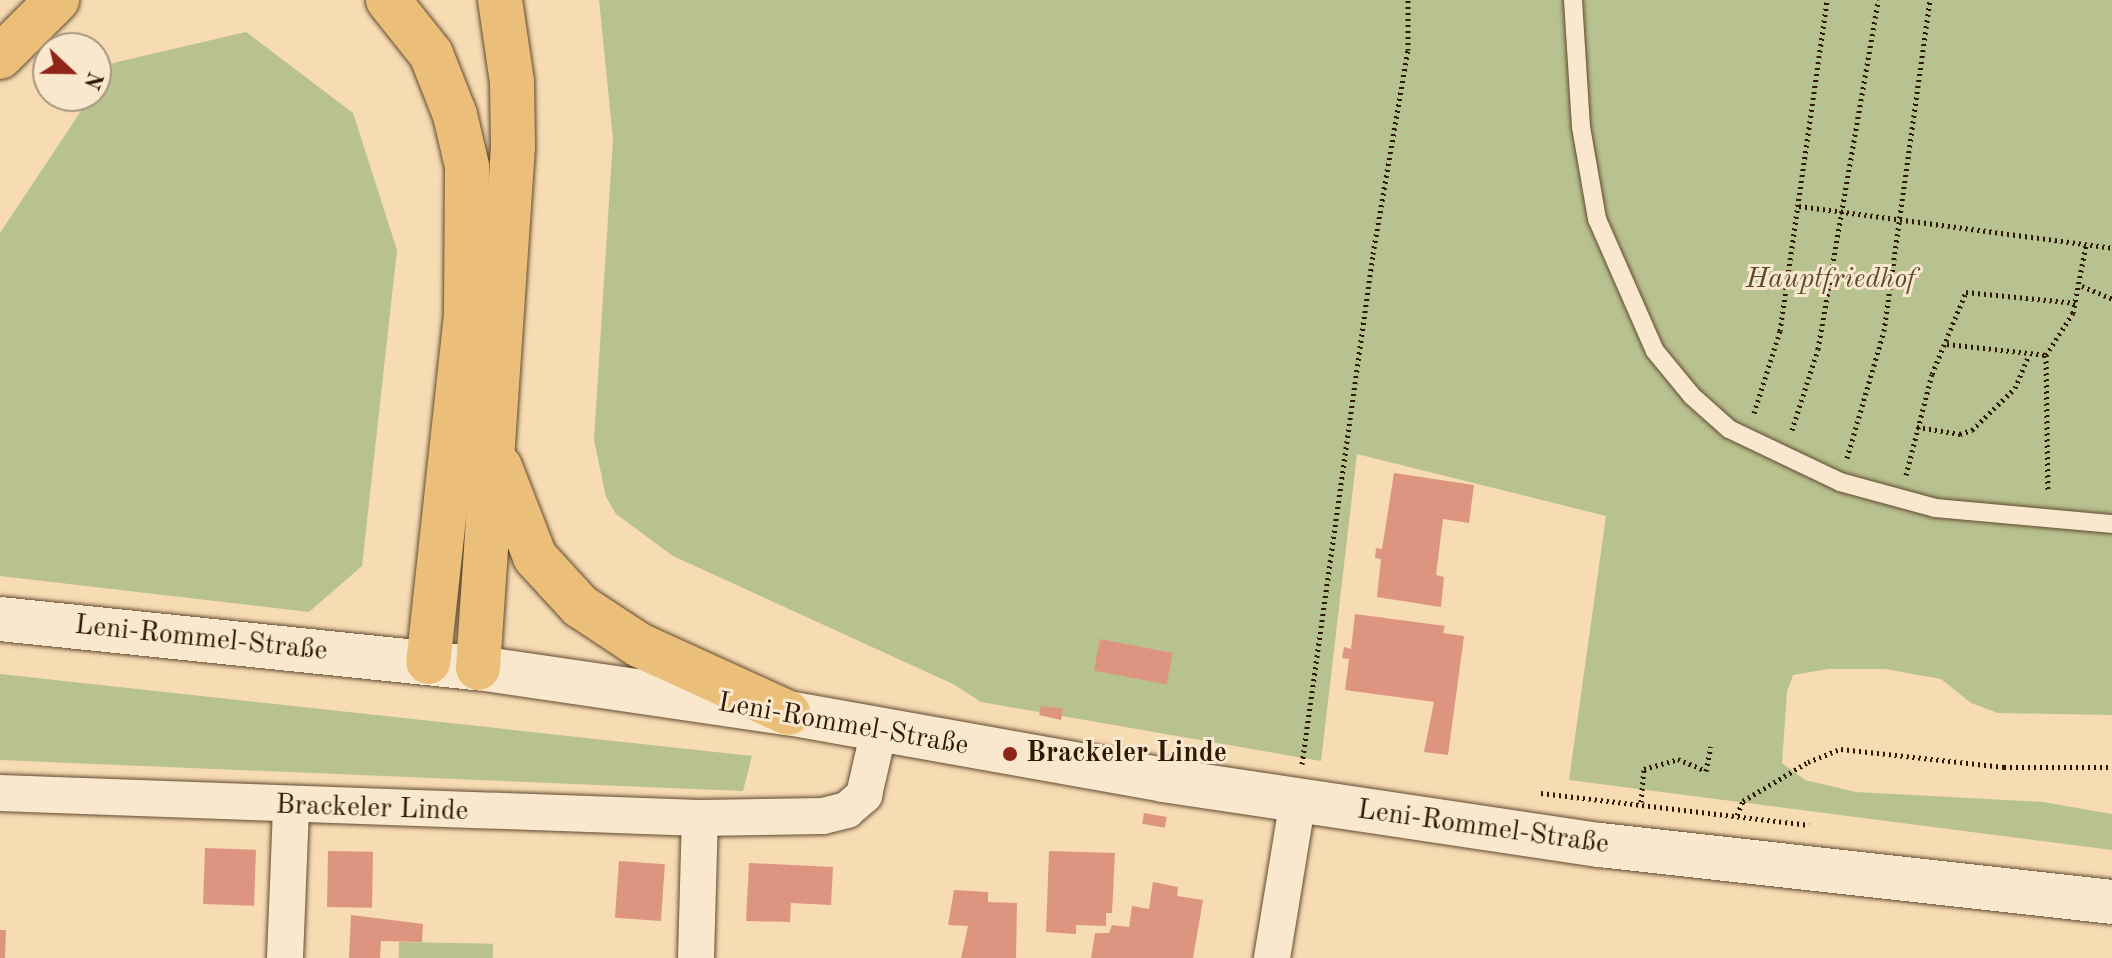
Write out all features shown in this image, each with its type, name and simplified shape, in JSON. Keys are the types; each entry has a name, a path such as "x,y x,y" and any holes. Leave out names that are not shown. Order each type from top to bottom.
{"highway":[{"path":"0,57 57,0"},
{"path":"388,0 431,54 455,115 468,178 466,315 428,662"},
{"path":"478,668 513,146 512,82 500,0"},
{"path":"495,449 512,508 535,557 580,606 639,645 788,713"}],"main road":[{"name":"Leni-Rommel-Straße","path":"0,619 478,668 788,713 1298,800 1600,845 2112,902"}],"street":[{"name":"Brackeler Linde","path":"0,793 291,807 766,820 847,810 864,795 879,730"},
{"path":"1272,958 1298,800"},
{"path":"285,958 291,807"},
{"path":"696,958 700,818"}],"lane":[{"path":"1573,0 1581,127 1597,219 1655,351 1692,396 1744,436 1840,482 1901,500 2048,520 2112,524"}],"path":[{"path":"1298,800 1373,254 1408,50 1408,0"},
{"path":"1744,436 1780,331 1827,0"},
{"path":"1783,457 1818,349 1845,212 1878,0"},
{"path":"1840,482 1884,331 1930,0"},
{"path":"1799,206 2112,248"},
{"path":"2048,520 2046,355 2076,303 2082,286 2086,245"},
{"path":"2082,286 2112,299"},
{"path":"1901,500 1932,374 1966,292 1972,289 2076,303"},
{"path":"1947,344 2046,355"},
{"path":"1917,427 1960,434 1972,430 2015,388 2029,355"},
{"path":"1641,802 1644,769 1678,759 1706,771 1711,746"},
{"path":"1737,815 1743,801 1798,767 1841,749 2004,767 2112,767"}],"green space":[{"name":"Hauptfriedhof","path":"599,0 2112,0 2112,715 1998,713 1971,703 1941,679 1885,669 1828,669 1793,675 1787,692 1782,763 1805,780 1856,792 2043,802 2112,814 2112,850 1569,780 1606,516 1357,454 1321,761 981,702 953,684 673,556 616,514 606,497 594,440 613,139"},
{"path":"246,32 353,113 397,250 362,566 309,612 0,576 0,233 80,112 112,112 113,63"},
{"path":"0,674 752,756 743,791 0,760"},
{"path":"399,942 493,944 493,958 399,958"}],"building":[{"path":"1394,473 1474,485 1469,523 1443,519 1436,575 1444,577 1441,607 1377,597 1381,559 1375,558 1376,548 1382,549"},
{"path":"1355,614 1445,626 1443,633 1464,636 1448,755 1424,752 1434,702 1345,690 1349,659 1342,658 1344,647 1351,649"},
{"path":"1100,639 1173,653 1167,685 1094,670"},
{"path":"1041,706 1063,709 1061,720 1039,715"},
{"path":"1144,813 1167,817 1165,828 1142,824"},
{"path":"205,848 256,850 254,906 203,904"},
{"path":"328,851 373,852 372,908 327,907"},
{"path":"1049,851 1115,853 1112,913 1106,913 1106,926 1076,925 1076,934 1046,932"},
{"path":"619,861 665,864 661,921 615,918"},
{"path":"749,863 833,867 831,905 791,903 790,922 746,921"},
{"path":"1153,882 1178,887 1177,896 1203,900 1193,958 1091,958 1095,933 1109,933 1112,925 1129,927 1132,906 1149,909"},
{"path":"954,890 988,892 988,902 1017,903 1016,958 961,958 968,926 948,925"},
{"path":"351,915 423,924 422,942 381,941 380,958 349,958"},
{"path":"0,930 6,930 5,958 0,958"}],"place":[{"name":"Brackeler Linde","path":"1010,754"}]}
